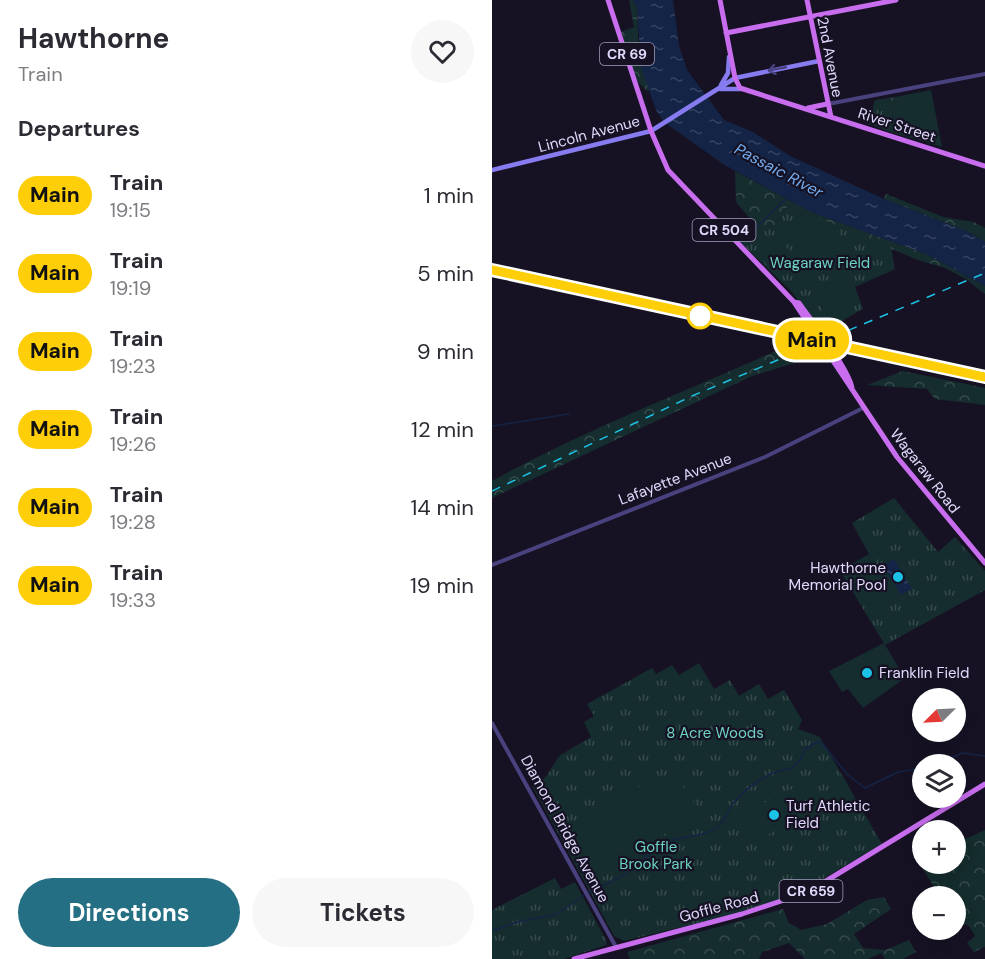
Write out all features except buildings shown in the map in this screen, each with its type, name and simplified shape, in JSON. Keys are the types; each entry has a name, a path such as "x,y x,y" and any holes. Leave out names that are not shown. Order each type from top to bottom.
{"main road":[{"name":"Wagaraw Road","path":"608,0 651,131 671,175 794,302 799,303 852,384 852,389 863,408 913,477 985,563"},
{"path":"720,0 735,78 742,89"},
{"name":"2nd Avenue","path":"807,0 827,104 833,118"},
{"path":"726,33 896,0"},
{"path":"717,89 728,74 729,47"},
{"name":"Lincoln Avenue","path":"492,170 651,131 735,78 819,61"},
{"name":"River Street","path":"717,89 742,89 985,166"},
{"name":"River Street","path":"801,108 827,104"},
{"name":"Goffle Road","path":"574,959 753,911 808,892 985,784"}],"street":[{"path":"827,104 985,74"},
{"name":"Lafayette Avenue","path":"492,565 765,457 863,408"},
{"name":"Diamond Bridge Avenue","path":"492,723 616,946"}],"green space":[{"path":"629,0 633,0 637,7 639,59 650,90 647,91 635,79 621,32 634,27"},
{"path":"931,90 942,147 890,132 895,97"},
{"path":"895,97 890,132 869,124 875,100"},
{"path":"735,171 811,212 926,254 985,286 985,294 966,279 945,268 918,260 788,206 775,225 759,228 742,244 740,234 753,222 736,202"},
{"path":"886,194 943,217 974,222 985,228 985,242 966,231 884,199"},
{"name":"Wagaraw Field","path":"788,206 891,247 895,269 855,287 863,309 822,332 791,291 742,244 759,228 775,225"},
{"path":"803,212 834,225 852,258 822,273 784,237"},
{"path":"775,236 797,258 778,278 764,259 766,244"},
{"path":"846,273 855,306 823,315 822,300 825,289 833,280"},
{"path":"806,337 823,362 798,362 752,376 492,498 492,481 530,461"},
{"path":"903,371 985,388 985,405 935,399 927,389 867,385"},
{"path":"894,498 938,552 955,537 985,571 985,590 885,645 840,571 869,554 852,523"},
{"path":"870,554 892,591 866,606 844,569"},
{"name":"Franklin Field","path":"884,643 905,678 863,708 848,689 842,692 829,671"},
{"name":"Goffle Brook Park","path":"699,663 714,689 730,680 739,696 759,684 768,699 784,690 802,720 798,729 820,737 882,844 799,893 739,913 624,941 614,936 532,786 546,777 559,756 591,737 584,722 594,716 587,704 652,668 656,674 672,665 679,675"},
{"path":"647,778 668,779 681,786 702,816 699,821 688,828 657,837 606,875 587,885 565,845 573,833 594,814 607,804 635,790"},
{"name":"Turf Athletic Field","path":"796,787 810,814 752,842 739,815"},
{"path":"985,830 985,947 974,952 967,943 975,936 966,925 966,886 933,886 926,874 966,874 966,839"},
{"name":"Goffle Brook Park","path":"555,878 561,889 575,882 607,942 606,945 564,959 492,959 492,910"},
{"path":"884,897 891,909 854,934 863,948 885,950 909,940 916,952 903,959 885,959 881,953 868,959 805,959 789,943 762,952 759,959 630,959 627,952 783,909 789,923 801,930 827,924 867,900"}],"water":[{"name":"Passaic River","path":"633,0 673,0 679,46 687,70 724,120 753,132 790,156 884,199 966,231 985,242 985,286 926,254 811,212 723,164 664,122 656,110 641,67 637,7"},
{"name":"Hawthorne Memorial Pool","path":"894,559 912,589 901,595 883,565"}],"waterway":[{"path":"741,242 787,198"},
{"path":"492,426 569,414"},
{"path":"588,892 625,874 666,842 713,830 719,826 734,802 746,790 775,772 792,768 799,762 806,748 820,741 848,775 865,788 898,772 912,770"},
{"path":"960,754 985,756"},
{"path":"492,931 517,922 557,914 584,895"}],"railway":[{"path":"492,270 985,377"},
{"path":"492,491 692,396 985,273"}],"train":[{"name":"Main","path":"492,270 985,377"}],"place":[{"name":"Hawthorne Memorial Pool","path":"898,577"},
{"name":"Franklin Field","path":"867,673"},
{"name":"Turf Athletic Field","path":"774,815"}],"park label":[{"name":"8 Acre Woods","path":"715,733"}]}
